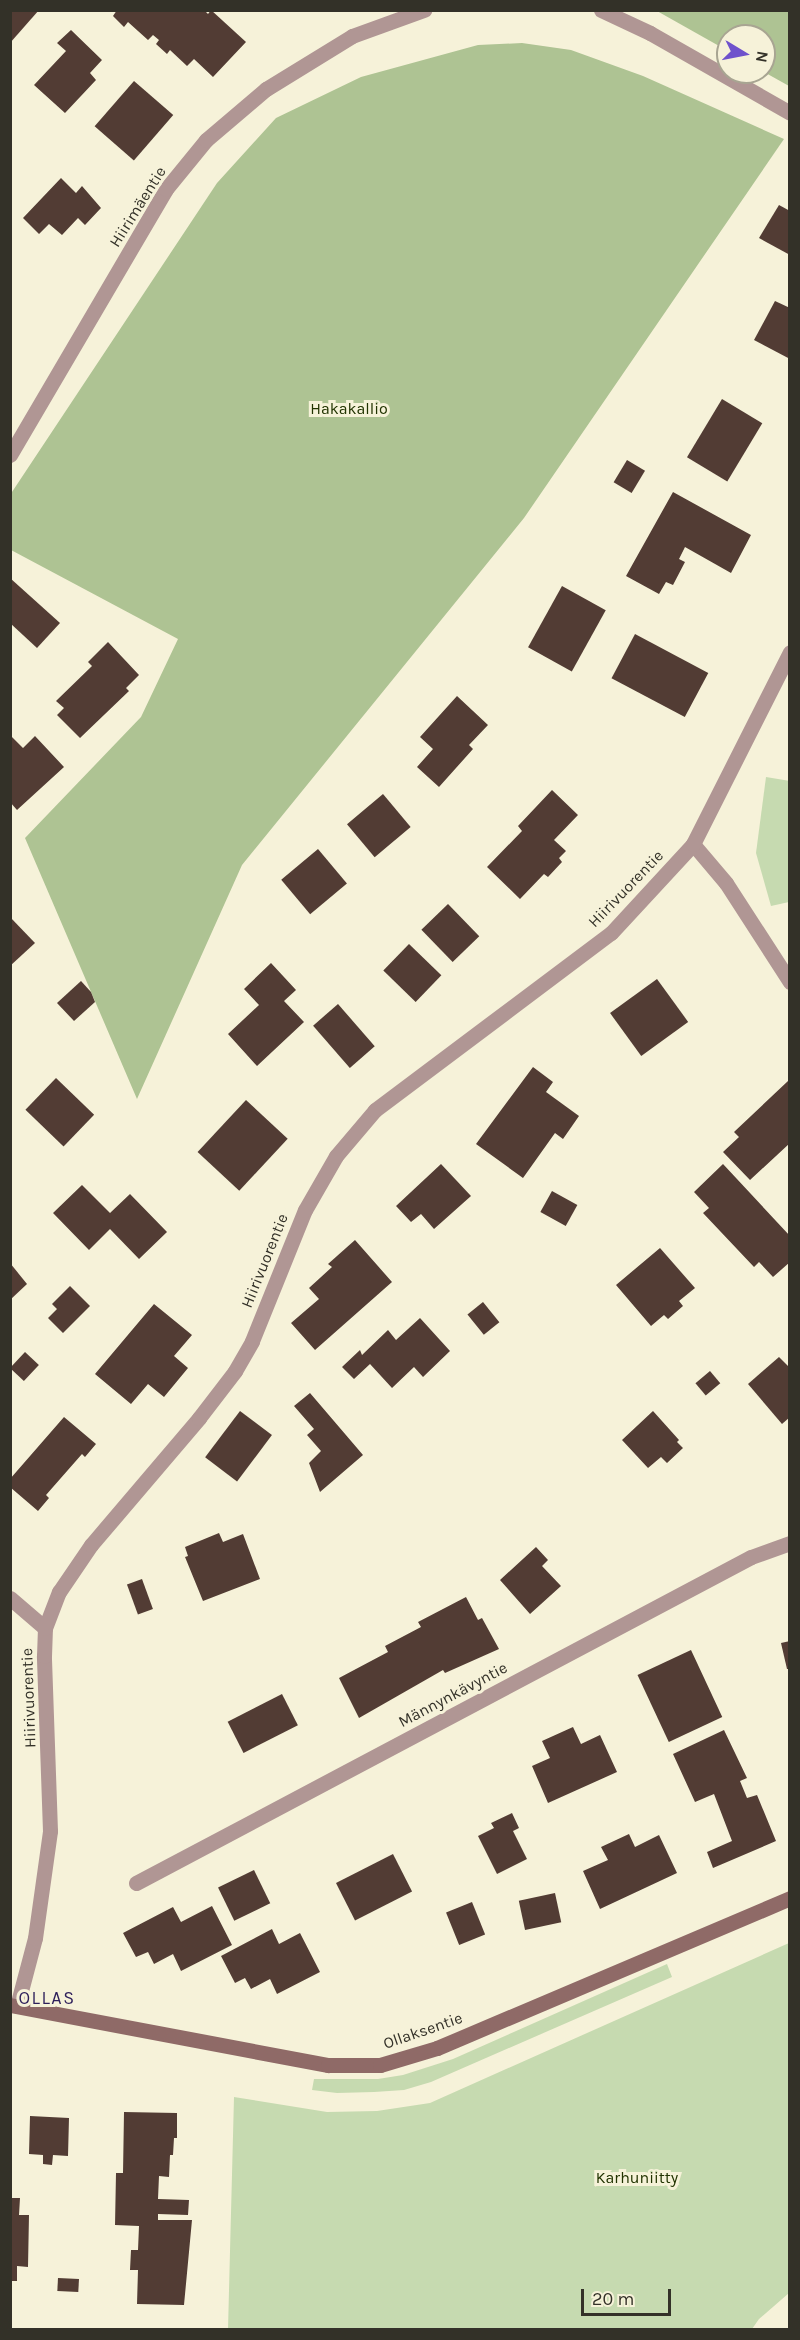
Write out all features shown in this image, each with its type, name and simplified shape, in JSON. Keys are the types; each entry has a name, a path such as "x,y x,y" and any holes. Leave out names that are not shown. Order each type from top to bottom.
{"street":[{"name":"Hiirimäentie","path":"10,455 166,189 206,140 266,89 352,36 424,10"},
{"path":"601,10 650,33 789,113"},
{"name":"Hiirivuorentie","path":"13,2008 35,1938 50,1831 45,1628 59,1592 91,1545 199,1418 235,1371 252,1341 305,1210 336,1156 375,1110 611,933 693,844 789,652"},
{"path":"693,844 726,883 789,982"},
{"name":"Männynkävyntie","path":"136,1883 741,1563 789,1543"},
{"path":"10,1598 45,1628"},
{"name":"Ollaksentie","path":"13,2008 328,2065 380,2065 437,2048 789,1898"}],"green space":[{"path":"657,11 789,11 789,86 776,79 776,24 716,24 716,44"},
{"name":"Hakakallio","path":"522,43 571,50 643,76 784,139 524,518 242,865 137,1099 25,838 141,717 178,639 11,550 10,495 217,183 276,118 361,77 478,45"},
{"path":"766,777 790,781 789,902 771,906 756,853"},
{"name":"Karhuniitty","path":"789,1943 789,2293 759,2319 752,2329 228,2329 234,2097 327,2112 377,2111 430,2103"},
{"path":"667,1964 672,1977 431,2082 404,2090 337,2093 312,2090 314,2079 378,2079 403,2075 453,2059"}],"building":[{"path":"10,10 39,10 10,43"},
{"path":"117,10 204,10 208,14 211,10 246,42 213,77 194,59 187,66 170,50 167,54 156,44 159,40 153,35 148,40 128,22 124,27 113,16"},
{"path":"71,30 102,60 90,73 96,80 65,113 34,85 66,51 57,43"},
{"path":"134,81 173,115 134,160 95,126"},
{"path":"61,178 76,193 82,186 101,208 85,225 78,218 62,235 49,224 39,234 23,218"},
{"path":"779,205 790,211 790,255 759,238"},
{"path":"775,301 790,308 790,359 754,340"},
{"path":"722,399 762,423 727,481 687,457"},
{"path":"627,460 645,471 632,493 614,482"},
{"path":"673,492 751,535 731,573 685,547 679,559 685,562 673,585 666,582 659,594 626,576"},
{"path":"10,578 60,623 37,648 10,623"},
{"path":"562,586 606,610 572,671 528,647"},
{"path":"635,634 708,673 685,717 612,678"},
{"path":"108,642 139,675 126,688 129,691 80,738 57,715 64,708 56,701 92,666 88,662"},
{"path":"457,696 488,725 469,745 473,749 439,787 417,767 433,749 420,737"},
{"path":"10,735 23,748 35,736 64,767 17,810 10,802"},
{"path":"552,790 578,815 554,840 566,851 559,858 562,862 548,877 544,874 520,899 487,867 522,831 518,826"},
{"path":"383,794 411,827 375,857 347,824"},
{"path":"318,849 347,883 310,914 281,880"},
{"path":"448,904 479,936 453,962 421,930"},
{"path":"10,917 35,943 10,966"},
{"path":"409,944 441,975 416,1002 383,971"},
{"path":"271,963 296,990 284,1001 304,1022 257,1066 228,1034 259,1005 244,989"},
{"path":"657,979 688,1022 641,1056 610,1013"},
{"path":"81,981 91,992 95,1002 74,1021 57,1003"},
{"path":"338,1004 375,1046 350,1068 313,1026"},
{"path":"533,1067 553,1082 546,1092 579,1116 563,1139 555,1133 523,1178 476,1144"},
{"path":"56,1078 94,1115 64,1146 25,1110"},
{"path":"788,1081 790,1143 750,1180 723,1152 739,1137 734,1132"},
{"path":"246,1100 288,1139 239,1191 198,1152"},
{"path":"441,1164 471,1196 434,1229 421,1214 411,1222 396,1206"},
{"path":"723,1164 790,1236 790,1262 773,1277 759,1262 754,1267 703,1213 709,1208 694,1192"},
{"path":"82,1185 110,1213 130,1194 167,1232 139,1259 110,1229 89,1250 53,1213"},
{"path":"552,1191 577,1205 566,1226 540,1212"},
{"path":"355,1240 392,1282 315,1350 291,1323 319,1299 309,1288 332,1267 328,1264"},
{"path":"660,1248 695,1288 679,1301 683,1306 668,1319 664,1315 651,1326 616,1285"},
{"path":"10,1263 27,1284 10,1300"},
{"path":"70,1286 90,1306 63,1333 48,1318 57,1309 52,1304"},
{"path":"483,1302 499,1322 484,1335 467,1315"},
{"path":"154,1304 192,1335 174,1356 188,1368 164,1397 148,1384 131,1404 95,1374"},
{"path":"420,1318 450,1351 423,1377 414,1367 392,1388 370,1364 354,1379 342,1367 360,1350 362,1355 388,1330 396,1340"},
{"path":"25,1352 39,1365 24,1381 10,1368"},
{"path":"779,1357 790,1368 790,1417 782,1424 748,1384"},
{"path":"710,1371 720,1383 706,1395 695,1383"},
{"path":"310,1393 363,1455 320,1492 309,1463 321,1451 307,1435 314,1429 294,1406"},
{"path":"240,1411 272,1435 237,1481 205,1457"},
{"path":"653,1411 679,1440 677,1442 683,1448 667,1463 661,1457 648,1468 622,1440"},
{"path":"64,1417 96,1444 85,1457 82,1454 46,1495 49,1498 38,1511 10,1487 10,1479"},
{"path":"219,1533 223,1542 243,1534 260,1579 203,1601 185,1557 188,1556 185,1547"},
{"path":"536,1547 548,1560 542,1566 561,1586 530,1614 500,1580"},
{"path":"142,1579 153,1609 138,1615 127,1584"},
{"path":"466,1597 478,1620 482,1618 499,1649 445,1673 443,1670 359,1718 339,1678 388,1652 385,1646 421,1627 418,1622"},
{"path":"790,1641 790,1669 787,1669 781,1643"},
{"path":"691,1650 722,1717 669,1742 638,1675"},
{"path":"282,1694 298,1725 244,1753 228,1722"},
{"path":"573,1727 581,1744 600,1735 617,1772 548,1803 532,1766 550,1758 542,1741"},
{"path":"724,1730 747,1778 740,1781 747,1798 757,1795 776,1841 713,1868 707,1852 732,1841 714,1794 695,1802 673,1754"},
{"path":"512,1813 519,1828 513,1831 527,1859 497,1874 478,1836 494,1828 491,1823"},
{"path":"629,1834 635,1847 659,1835 677,1873 600,1909 583,1871 608,1860 601,1847"},
{"path":"393,1854 412,1891 355,1920 336,1883"},
{"path":"254,1870 270,1903 234,1921 218,1888"},
{"path":"555,1893 561,1922 525,1930 519,1901"},
{"path":"472,1902 485,1934 459,1945 446,1912"},
{"path":"212,1906 232,1945 181,1971 173,1954 154,1964 148,1952 136,1957 123,1933 173,1907 181,1922"},
{"path":"272,1929 279,1944 300,1933 320,1972 277,1994 270,1979 251,1989 245,1978 235,1983 221,1956"},
{"path":"124,2112 177,2113 177,2138 174,2138 173,2155 170,2155 169,2177 159,2176 158,2199 189,2200 188,2215 158,2214 158,2220 192,2220 184,2305 137,2304 138,2270 130,2270 131,2250 138,2250 139,2226 115,2225 116,2173 123,2173"},
{"path":"30,2116 69,2118 68,2156 53,2155 52,2165 43,2164 43,2155 29,2154"},
{"path":"10,2198 20,2198 19,2215 29,2215 28,2267 17,2266 17,2281 10,2281"},
{"path":"58,2278 79,2279 78,2292 57,2291"}],"district":[{"name":"OLLAS","path":"47,1998"}]}
